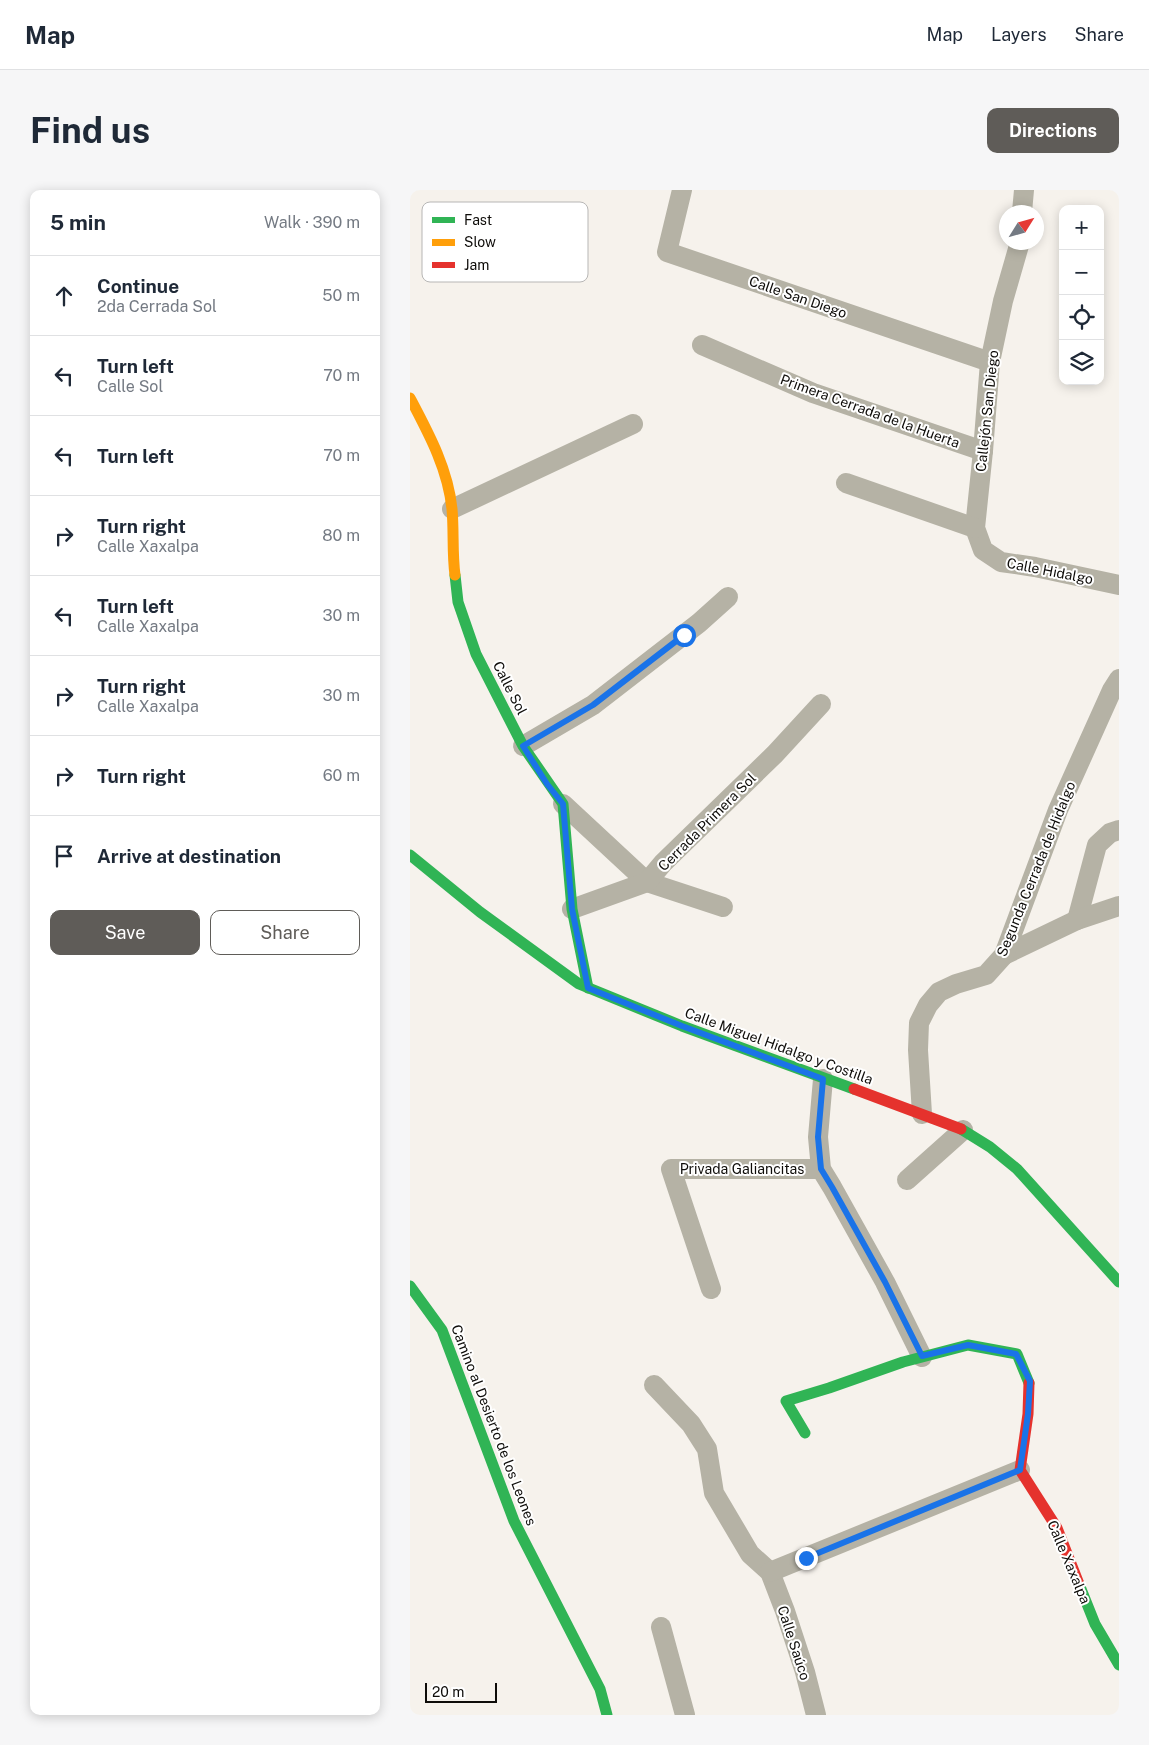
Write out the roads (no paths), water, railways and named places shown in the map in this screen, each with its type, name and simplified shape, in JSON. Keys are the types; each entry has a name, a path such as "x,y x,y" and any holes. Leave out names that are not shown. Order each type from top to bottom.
{"street":[{"name":"Calle San Diego","path":"682,190 667,252 990,362"},
{"path":"1023,205 1024,190"},
{"name":"Callejón San Diego","path":"983,550 975,528 990,362 1018,250"},
{"name":"Primera Cerrada de la Huerta","path":"702,345 813,393 983,451"},
{"name":"Calle Sol","path":"410,398 434,444 446,476 452,509 453,562 458,602 476,654 523,746 547,784 563,804"},
{"path":"452,509 632,424"},
{"path":"846,483 975,528"},
{"name":"Calle Hidalgo","path":"983,550 1001,562 1119,585"},
{"path":"523,746 593,705 699,623 728,597"},
{"name":"Segunda Cerrada de Hidalgo","path":"922,1114 918,1050 919,1023 928,1005 939,992 956,984 986,975 1004,955 1058,810 1112,690 1119,679"},
{"name":"Cerrada Primera Sol","path":"572,909 648,882 663,863 775,754 821,704"},
{"path":"563,804 648,882 723,907"},
{"path":"563,804 572,909 588,988"},
{"path":"1077,920 1097,845 1110,833 1119,830"},
{"name":"Calle Miguel Hidalgo y Costilla","path":"410,856 578,984 682,1026 963,1130 990,1147 1018,1169 1118,1280"},
{"path":"1004,955 1077,920 1119,906"},
{"path":"823,1079 818,1137 821,1169 885,1282 922,1356"},
{"path":"908,1180 963,1130"},
{"name":"Privada Galiancitas","path":"711,1289 671,1169 821,1169"},
{"name":"Camino al Desierto de los Leones","path":"410,1286 442,1330 514,1521 600,1689 607,1715"},
{"path":"654,1385 691,1424 707,1449 714,1493 750,1554 770,1572 1020,1470 1028,1414 1030,1381 1016,1354 968,1345 922,1356 829,1388 786,1400 805,1433"},
{"name":"Calle Xaxalpa","path":"1020,1470 1057,1528 1095,1624 1119,1665"},
{"name":"Calle Saúco","path":"770,1572 799,1654 816,1715"},
{"path":"661,1627 685,1715"}]}
